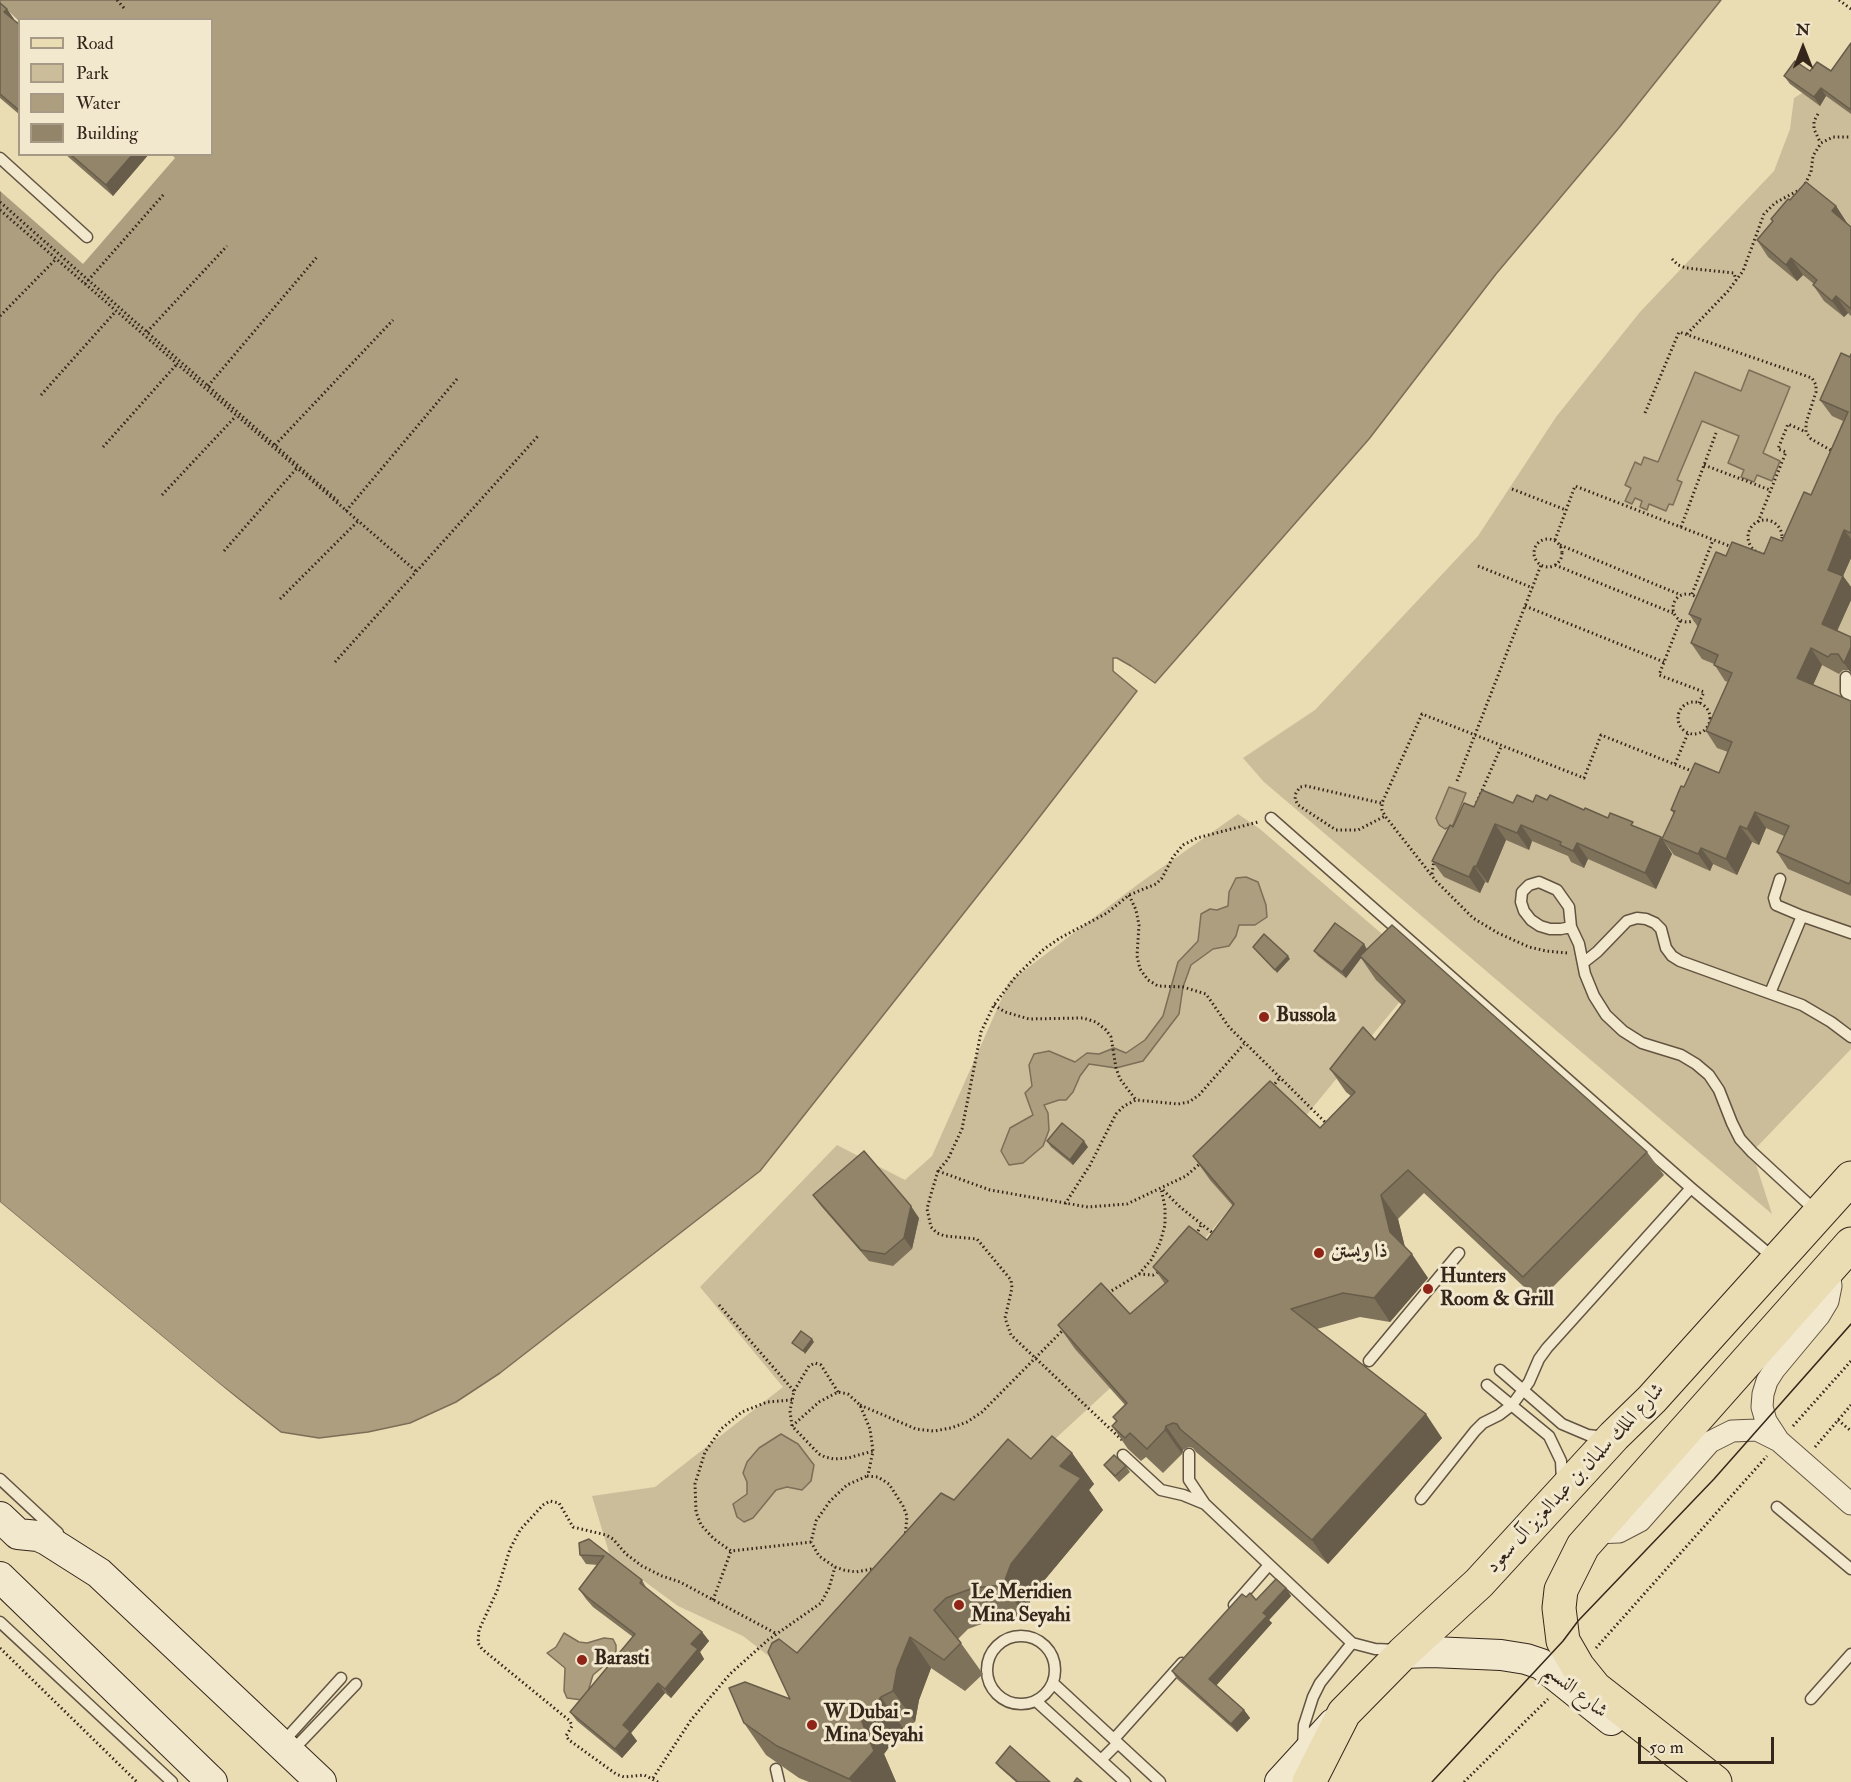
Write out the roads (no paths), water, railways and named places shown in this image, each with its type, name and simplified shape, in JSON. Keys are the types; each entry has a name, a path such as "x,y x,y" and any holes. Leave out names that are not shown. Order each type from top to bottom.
{"main road":[{"name":"شارع الملك سلمان بن عبدالعزيز آل سعود","path":"1306,1768 1344,1713 1479,1583 1614,1436 1652,1399 1851,1178"},
{"path":"1715,1782 1595,1688 1566,1648 1560,1625 1559,1608 1562,1590 1588,1540 1851,1244"}],"street":[{"path":"1779,1441 1766,1421 1762,1407 1763,1394 1774,1370 1819,1316 1828,1301 1831,1286 1829,1269"},
{"path":"1588,1540 1618,1533 1640,1521 1710,1442 1732,1431 1757,1430 1779,1441 1851,1504"},
{"path":"0,1517 18,1534 38,1536 47,1540 99,1573 321,1782"},
{"path":"0,1577 212,1782"},
{"name":"شارع النسيم","path":"1409,1649 1501,1655 1541,1664 1692,1782"},
{"path":"1280,1782 1306,1768"}],"lane":[{"path":"0,158 87,237"},
{"path":"1845,677 1845,692 1851,698"},
{"path":"1271,818 1777,1261"},
{"path":"1780,879 1774,898 1776,905 1851,933"},
{"path":"1571,927 1550,929 1531,920 1521,902 1522,892 1529,885 1539,882 1557,890 1569,907 1571,927 1594,996 1606,1015 1623,1031 1642,1043 1681,1055 1709,1075 1719,1090 1740,1139 1820,1215"},
{"path":"1770,993 1802,916"},
{"path":"1582,958 1597,952 1627,921 1636,918 1646,919 1661,929 1666,948 1680,961 1770,993 1817,1013 1851,1037"},
{"path":"1421,1499 1475,1431 1483,1423 1512,1405 1523,1391 1547,1348 1691,1188"},
{"path":"1369,1361 1458,1253"},
{"path":"1500,1370 1569,1428 1597,1437 1614,1436"},
{"path":"1487,1385 1549,1436 1554,1443 1562,1461 1560,1496"},
{"path":"1189,1454 1189,1480 1205,1504 1353,1642 1387,1650 1409,1649"},
{"path":"1123,1455 1161,1490 1205,1504"},
{"path":"0,1479 99,1573"},
{"path":"1777,1507 1851,1569"},
{"path":"1223,1617 1269,1565"},
{"path":"0,1622 172,1782"},
{"path":"1015,1636 1030,1637 1043,1644 1052,1656 1055,1669 1053,1683 1036,1701 1010,1702 998,1695 989,1682 987,1667 991,1653 1001,1642 1015,1636"},
{"path":"1306,1768 1304,1725 1313,1697 1320,1683 1353,1642"},
{"path":"1101,1761 1192,1652"},
{"path":"1811,1699 1851,1654"},
{"path":"285,1748 341,1678"},
{"path":"1053,1683 1160,1782"},
{"path":"285,1748 356,1684"},
{"path":"1036,1701 1125,1782"},
{"path":"776,1769 779,1782"}],"water":[{"path":"0,0 1721,0 1618,129 1496,274 1369,439 1155,683 1131,666 1113,658 1113,671 1137,691 760,1171 500,1373 456,1402 410,1423 368,1432 319,1438 281,1432 0,1202"},
{"path":"1749,370 1790,387 1763,453 1780,461 1772,481 1757,475 1754,482 1741,477 1744,470 1728,463 1739,436 1702,421 1677,480 1682,482 1673,505 1669,504 1666,511 1649,504 1647,510 1640,507 1642,501 1635,498 1632,504 1625,501 1631,488 1625,485 1635,462 1641,465 1644,457 1658,462 1695,372 1741,391"},
{"path":"1449,787 1466,793 1453,825 1445,829 1439,825 1436,818"},
{"path":"1246,877 1258,882 1266,905 1267,917 1255,925 1239,925 1236,936 1229,946 1213,949 1191,965 1183,987 1179,1014 1143,1061 1116,1068 1089,1064 1066,1100 1044,1105 1048,1113 1049,1130 1043,1146 1023,1163 1009,1165 1001,1151 1010,1128 1033,1115 1025,1093 1032,1086 1029,1065 1034,1054 1049,1051 1075,1062 1087,1053 1099,1054 1114,1048 1126,1053 1145,1040 1163,1016 1178,962 1198,941 1201,914 1210,909 1217,910 1228,906 1229,892 1236,878"},
{"path":"781,1434 798,1444 814,1465 811,1481 802,1490 787,1487 776,1490 753,1518 744,1522 737,1517 733,1504 747,1494 747,1482 743,1473 747,1462 759,1448"},
{"path":"564,1633 579,1642 587,1643 604,1638 613,1639 616,1645 612,1659 593,1675 586,1698 582,1700 567,1698 564,1691 565,1668 547,1653 556,1647"}],"tram line":[{"path":"1432,1782 1563,1641 1578,1621 1714,1479 1851,1324"}],"place":[{"name":"Bussola","path":"1264,1017"},
{"name":"ذا ويستن","path":"1319,1253"},
{"name":"Hunters Room & Grill","path":"1428,1289"},
{"name":"Le Meridien Mina Seyahi","path":"959,1605"},
{"name":"Barasti","path":"582,1660"},
{"name":"W Dubai - Mina Seyahi","path":"812,1725"}]}
